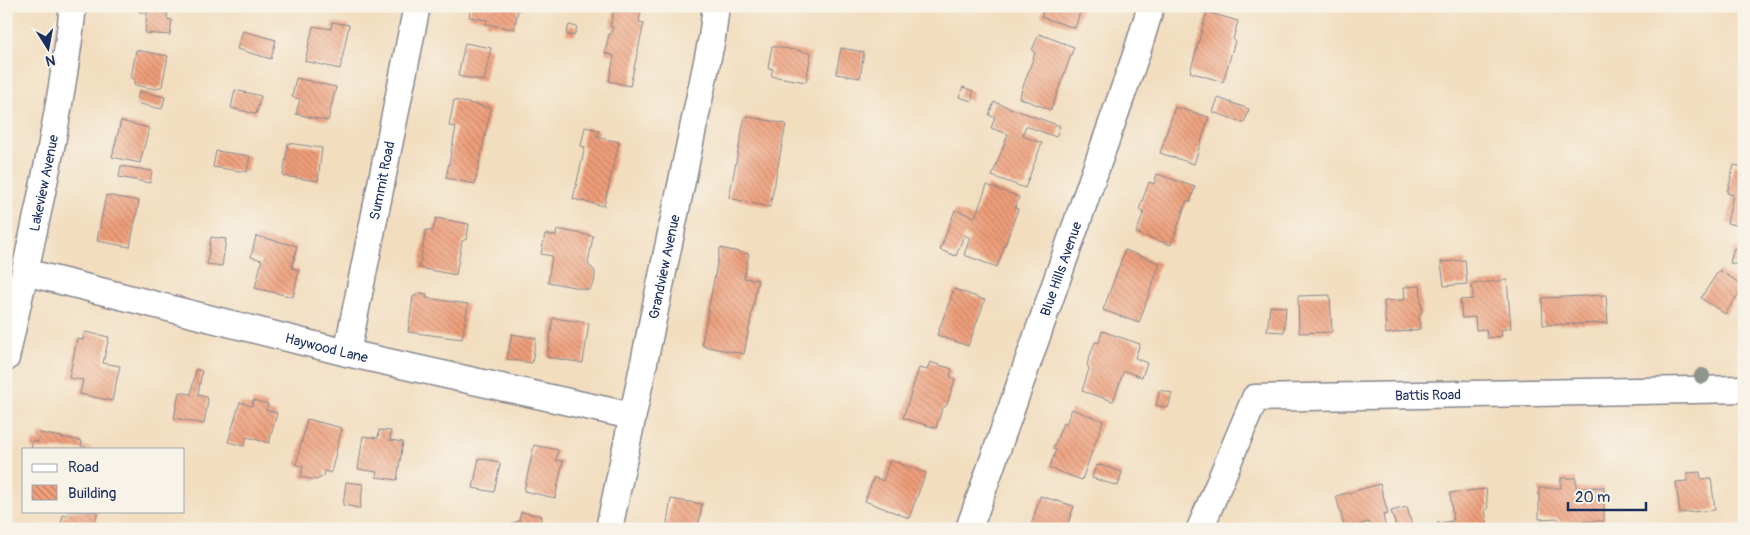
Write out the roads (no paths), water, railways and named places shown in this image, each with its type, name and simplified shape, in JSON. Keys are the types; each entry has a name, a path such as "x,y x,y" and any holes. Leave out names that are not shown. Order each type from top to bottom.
{"street":[{"name":"Lakeview Avenue","path":"6,358 48,163 63,84 74,6"},
{"name":"Summit Road","path":"347,353 417,6"},
{"name":"Grandview Avenue","path":"609,529 712,38 716,6"},
{"name":"Blue Hills Avenue","path":"969,529 1115,115 1151,6"},
{"name":"Haywood Lane","path":"25,272 347,353 632,416"},
{"name":"Battis Road","path":"1200,529 1255,398 1744,389"}]}
